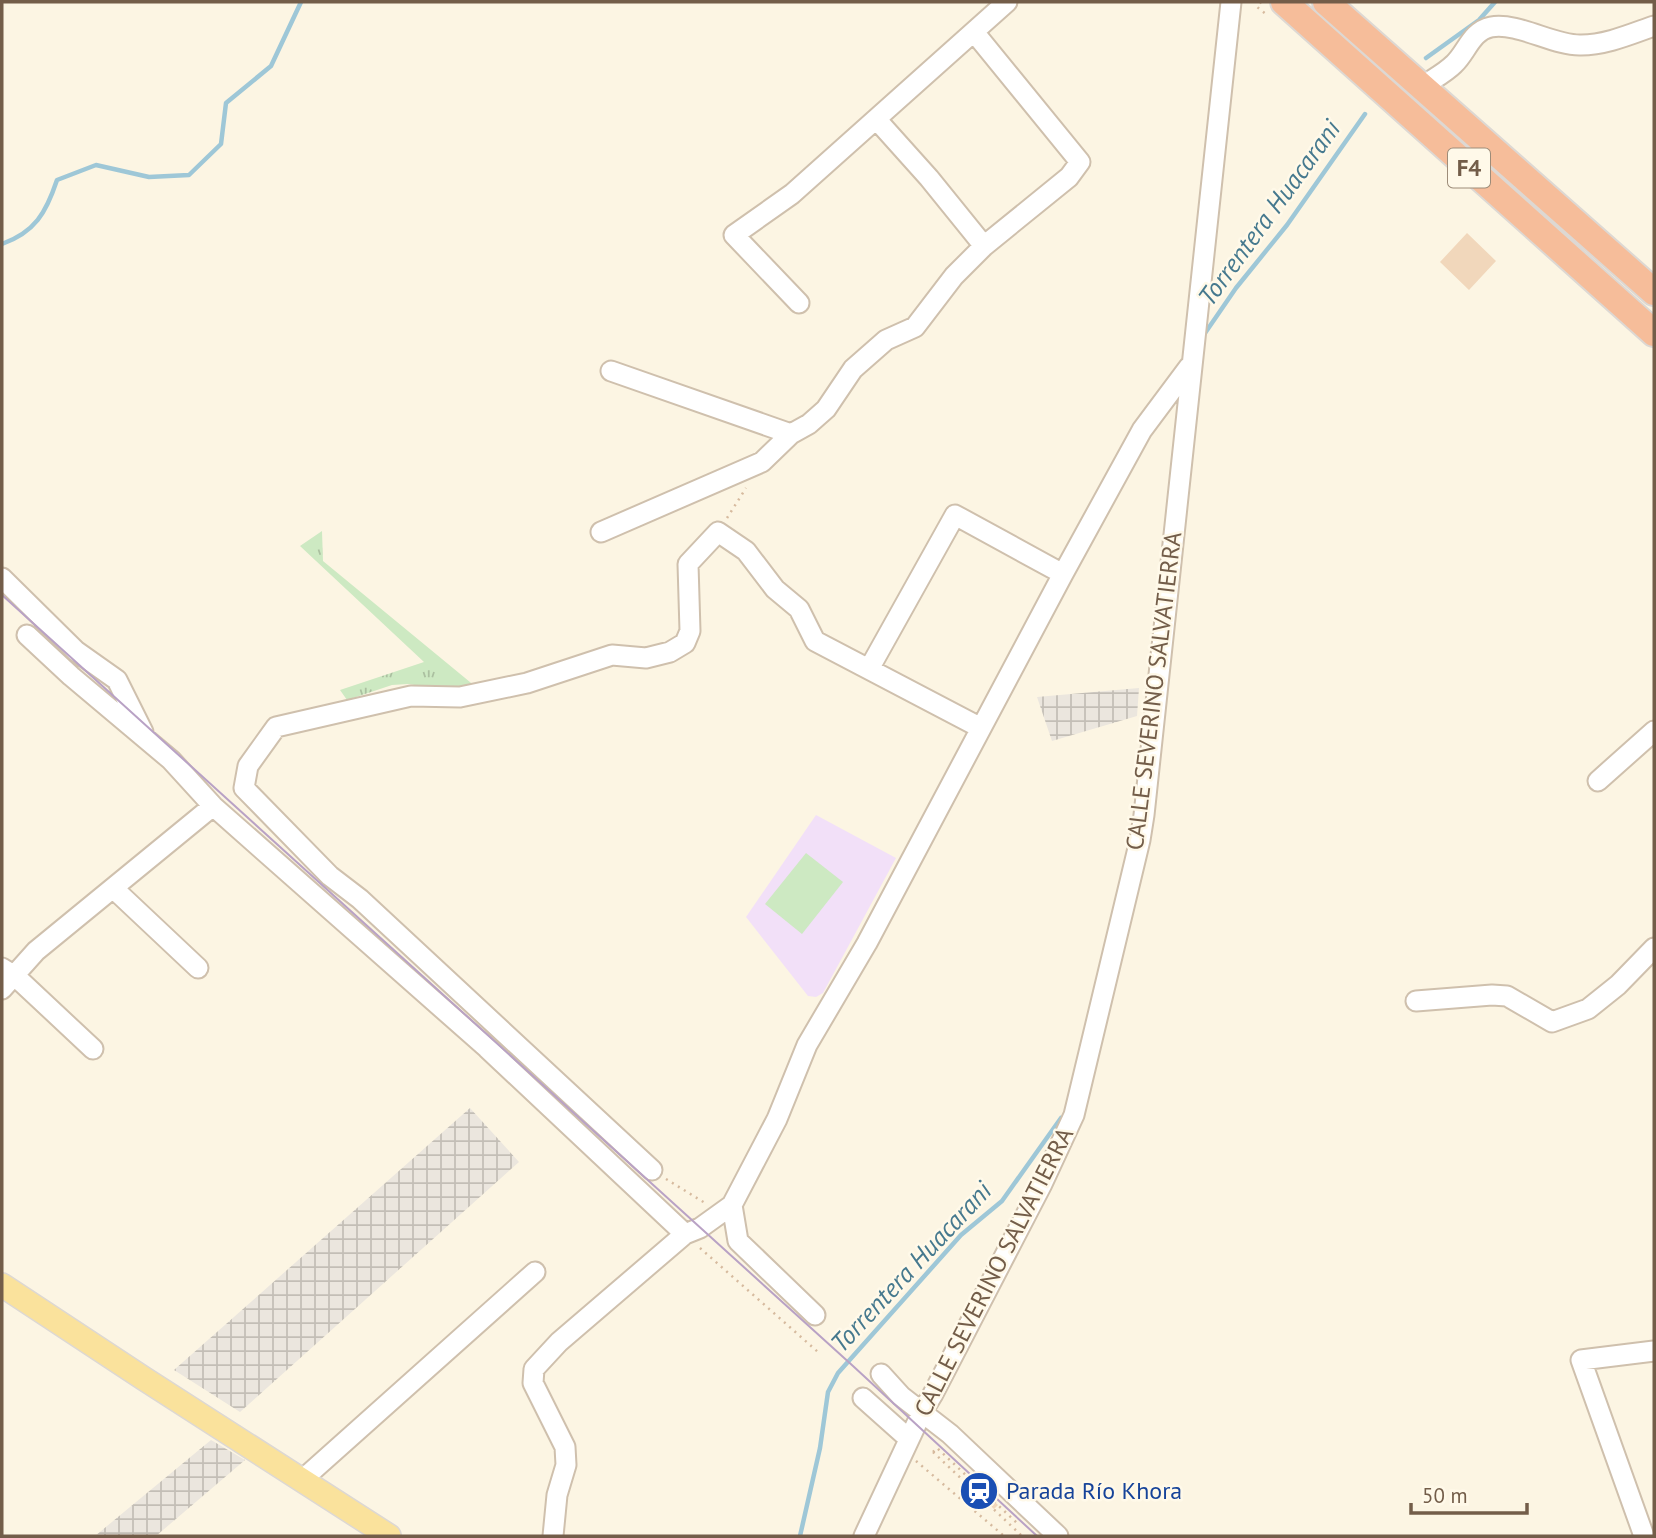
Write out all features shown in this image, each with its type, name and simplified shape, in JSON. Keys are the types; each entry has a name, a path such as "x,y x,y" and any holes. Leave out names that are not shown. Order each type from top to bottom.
{"highway":[{"name":"F4","path":"1284,2 1654,333"},
{"name":"F4","path":"1326,2 1654,292"}],"main road":[{"path":"2,1285 389,1536"}],"street":[{"path":"799,303 734,235 792,194 1007,2"},
{"name":"CALLE SEVERINO SALVATIERRA","path":"864,1536 906,1444 1042,1184 1074,1115 1142,827 1231,2"},
{"path":"1423,86 1456,63 1475,36 1490,27 1503,27 1579,46 1611,40 1654,26"},
{"path":"601,532 762,462 791,434 809,424 826,409 853,369 886,340 915,327 954,276 984,246 1069,177 1080,162 974,32"},
{"path":"877,120 984,246"},
{"path":"552,1536 557,1495 566,1465 565,1447 533,1383 534,1369 559,1342 685,1234 700,1228 732,1205 777,1119 807,1045 867,943 1063,574 1142,430 1190,366"},
{"path":"611,371 791,434"},
{"path":"869,669 955,515 1063,574"},
{"path":"652,1170 360,899 330,876 244,788 248,766 276,727 411,696 460,697 527,683 612,655 646,658 670,652 685,643 691,631 688,564 718,533 746,551 775,589 799,609 815,641 981,728"},
{"path":"2,578 76,651 117,680 147,740"},
{"path":"27,635 71,676 171,760 213,806 487,1048 685,1234"},
{"path":"1598,781 1654,731"},
{"path":"93,1049 6,977 213,806"},
{"path":"251,839 274,818"},
{"path":"113,888 198,968"},
{"path":"1416,1001 1507,996 1552,1021 1588,1009 1618,985 1654,948"},
{"path":"732,1205 738,1241 815,1315"},
{"path":"302,1480 535,1272"},
{"path":"1644,1536 1581,1360 1654,1351"},
{"path":"881,1374 901,1396 950,1434 1058,1536"},
{"path":"863,1398 906,1444"}],"path":[{"path":"1257,7 1261,2"},
{"path":"718,533 762,462"},
{"path":"652,1170 708,1205 732,1205"},
{"path":"685,1234 818,1352"},
{"path":"906,1444 1004,1536"},
{"path":"1017,1524 937,1448 933,1452 1025,1535"}],"shaded area":[{"path":"1139,688 1137,716 1052,741 1037,697"},
{"path":"816,815 896,858 823,993 816,997 808,996 746,917"},
{"path":"470,1108 519,1162 240,1412 174,1370"},
{"path":"211,1440 245,1460 156,1536 95,1536"}],"green space":[{"path":"322,531 323,561 476,687 448,690 408,684 392,685 347,700 340,690 424,662 300,546"},
{"path":"806,853 843,882 802,934 765,904"}],"building":[{"path":"1467,233 1496,261 1469,290 1440,262"},
{"path":"970,1478 998,1505 994,1509 966,1482"}],"waterway":[{"path":"2,244 23,234 38,220 57,180 96,165 149,177 189,175 221,144 226,103 271,66 301,2"},
{"name":"Torrentera Huacarani","path":"1426,58 1479,20 1495,2"},
{"name":"Torrentera Huacarani","path":"1203,336 1236,288 1287,225 1365,114"},
{"name":"Torrentera Huacarani","path":"800,1536 820,1448 828,1392 838,1373 961,1235 1002,1201 1061,1118"}],"tram line":[{"path":"2,595 1037,1536"}],"place":[{"name":"Parada Río Khora","path":"979,1491"}]}
